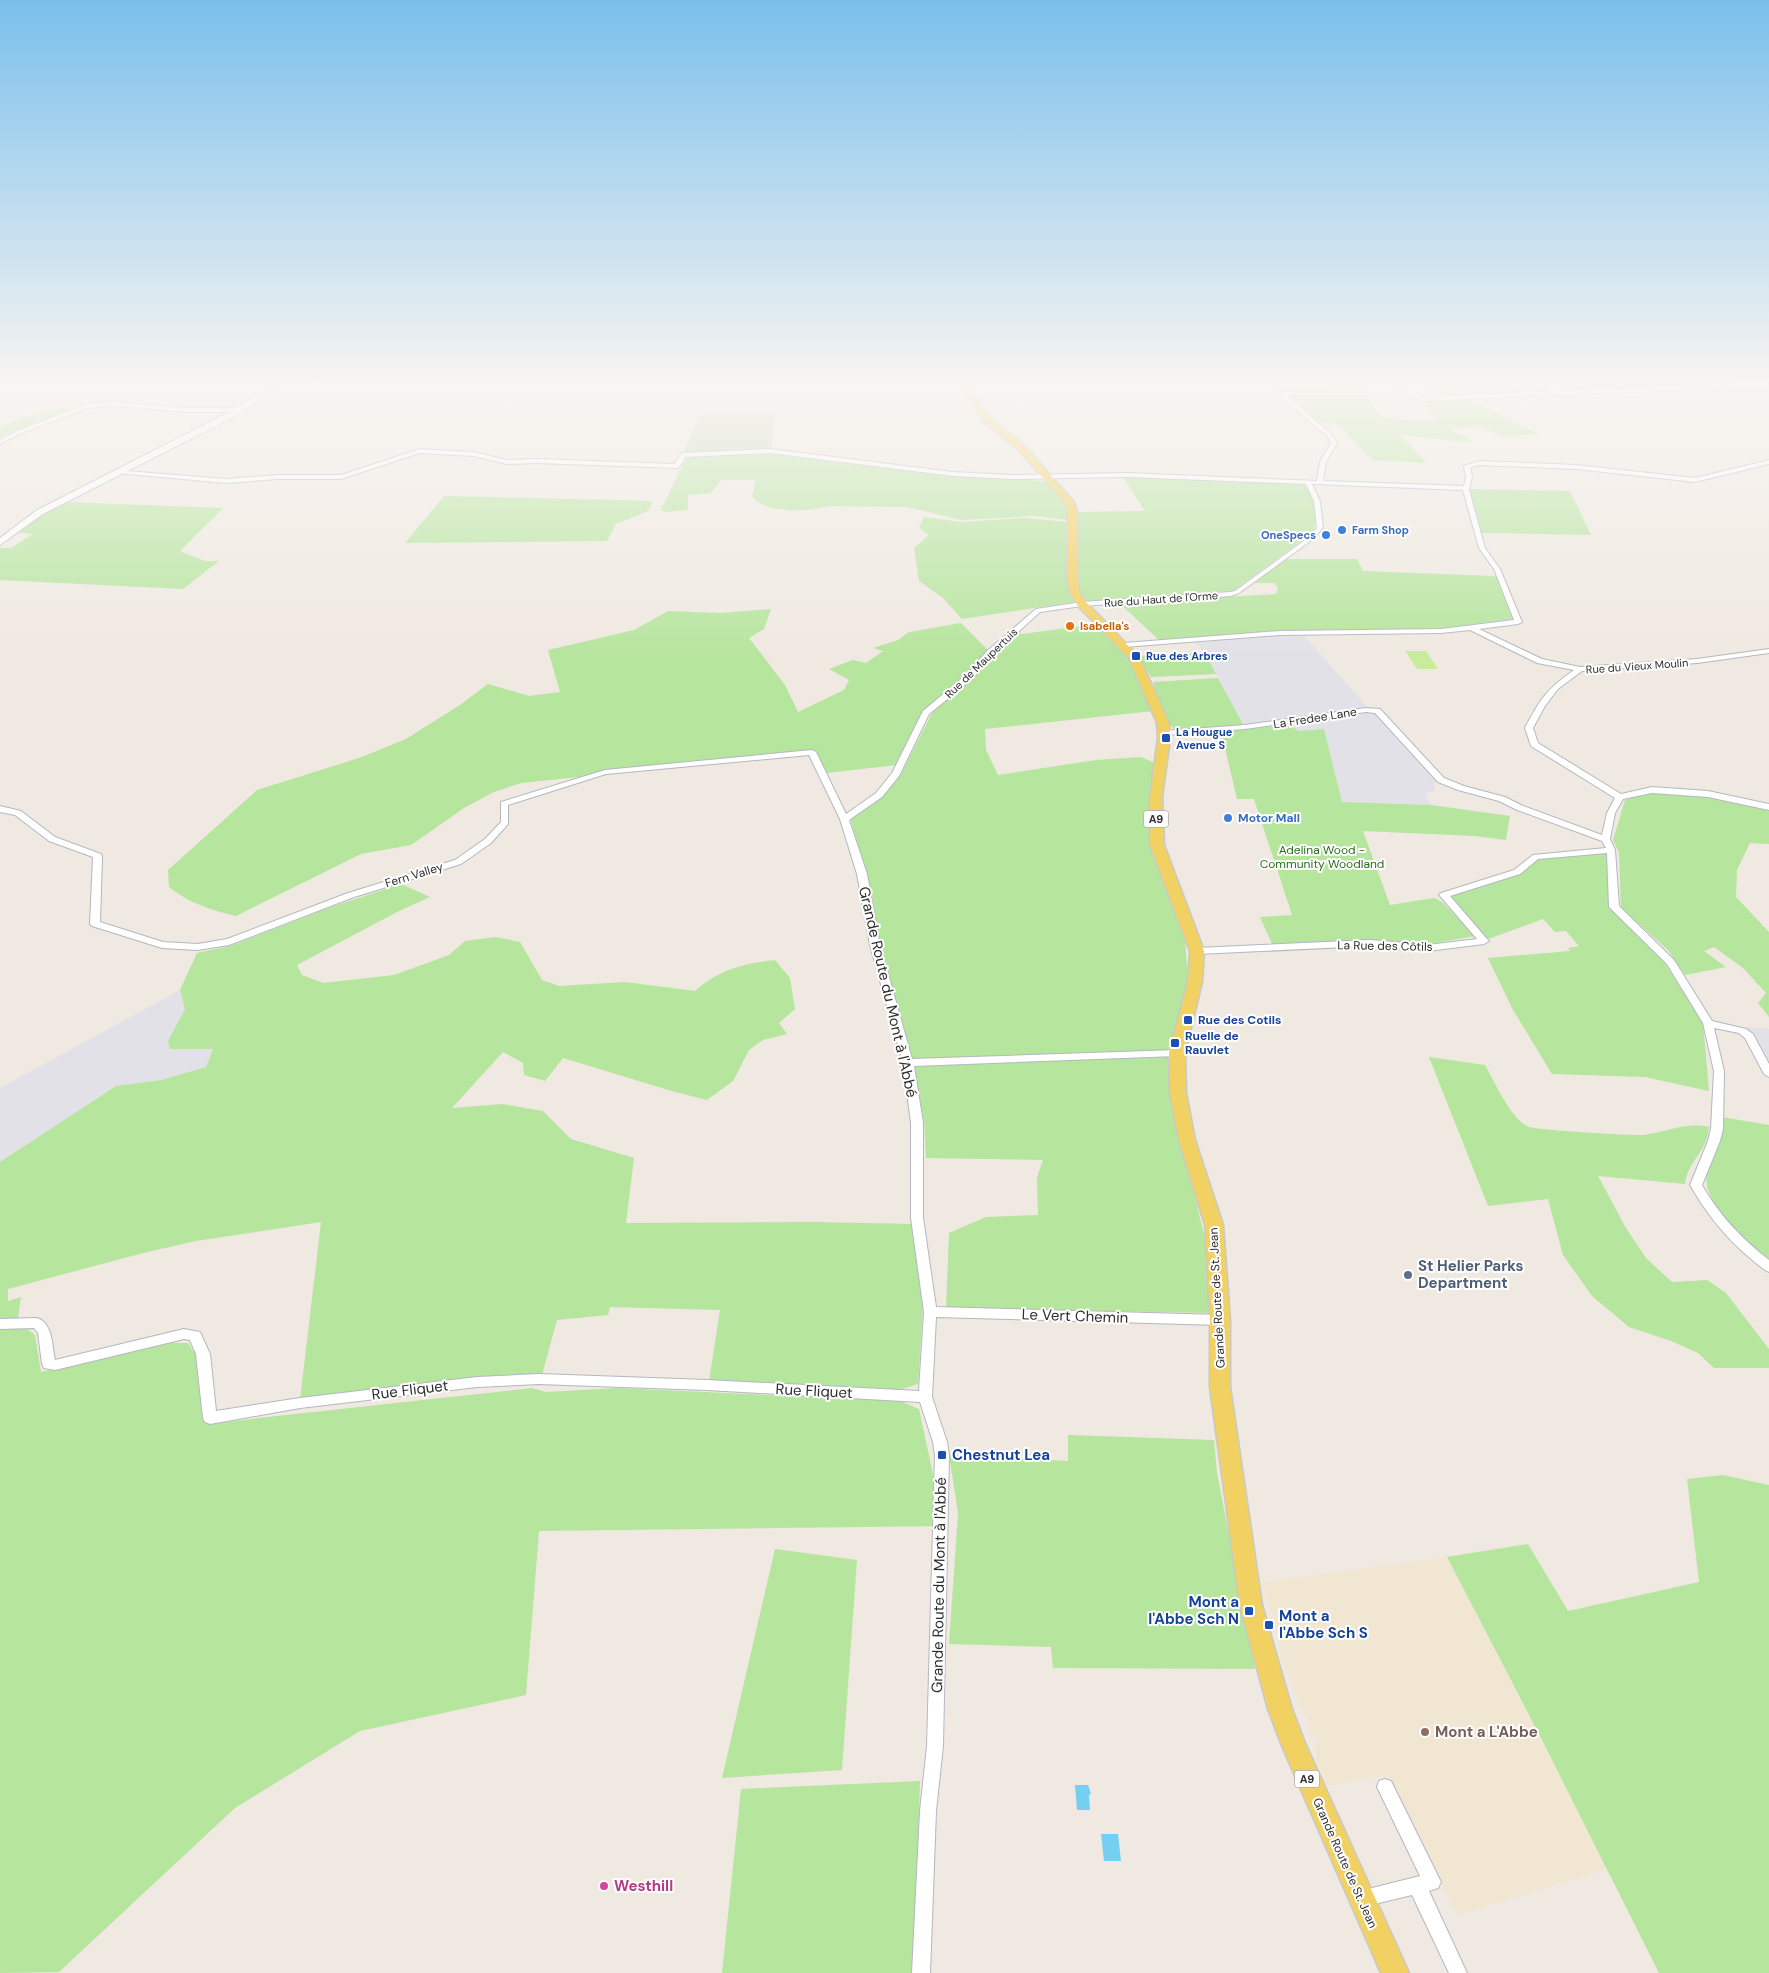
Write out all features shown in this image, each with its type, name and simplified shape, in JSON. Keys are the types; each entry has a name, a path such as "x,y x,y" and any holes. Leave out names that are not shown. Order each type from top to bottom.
{"main road":[{"path":"0,542 40,512 113,473"},
{"name":"Grande Route de St. Jean","path":"1045,473 1072,508 1072,574 1074,592 1082,604 1124,645 1134,658 1156,703 1164,733 1156,797 1157,846 1197,951 1195,982 1177,1052 1178,1093 1187,1140 1214,1226 1220,1320 1220,1387 1251,1605 1280,1709 1309,1784 1395,1973"}],"street":[{"path":"143,473 243,481 278,477 341,477 353,473"},
{"path":"946,473 1012,478 1127,476 1466,488"},
{"path":"1320,483 1321,473"},
{"path":"1124,645 1270,633 1441,631 1518,622 1497,569 1484,554 1466,488 1468,473"},
{"path":"1632,473 1695,480 1723,473"},
{"name":"Rue du Haut de l'Orme","path":"1082,604 1231,594 1237,592 1316,533 1320,528 1317,501 1308,482"},
{"name":"Rue de Maupertuis","path":"844,819 879,795 896,774 926,713 969,677 1014,631 1038,610 1082,604"},
{"path":"1471,627 1540,661 1580,670"},
{"name":"Rue du Vieux Moulin","path":"1620,796 1534,744 1529,728 1541,705 1555,687 1580,670 1697,661 1769,651"},
{"name":"La Fredee Lane","path":"1164,733 1245,727 1366,710 1377,711 1441,780 1512,802 1520,808 1606,839"},
{"name":"Fern Valley","path":"0,809 18,813 52,839 98,856 95,924 162,945 198,947 229,942 351,894 458,862 488,841 505,822 504,804 605,772 812,752 844,819"},
{"path":"1769,807 1708,794 1661,790 1620,796 1611,813 1606,839 1611,850 1614,907 1671,962 1708,1023 1719,1071 1717,1129 1696,1185 1706,1204 1741,1244 1769,1267"},
{"name":"Grande Route du Mont à l'Abbé","path":"844,819 862,874 875,946 908,1063 917,1123 917,1218 930,1312 925,1397 940,1442 942,1455 935,1746 928,1811 922,1973"},
{"name":"La Rue des Côtils","path":"1197,951 1370,943 1428,948 1484,941 1444,896 1517,872 1536,856 1611,850"},
{"path":"1708,1023 1742,1031 1749,1036 1769,1074"},
{"path":"908,1063 1177,1052"},
{"name":"Le Vert Chemin","path":"930,1312 1220,1320"},
{"name":"Rue Fliquet","path":"0,1324 37,1323 44,1332 49,1364 184,1334 195,1336 204,1354 210,1418 300,1403 477,1382 539,1379 707,1385 925,1397"},
{"path":"1360,1898 1432,1882 1385,1787"},
{"path":"1416,1886 1458,1973"}],"shaded area":[{"path":"1302,633 1368,708 1244,726 1205,653 1193,640"},
{"path":"1375,713 1434,778 1440,781 1434,783 1435,791 1425,793 1431,805 1342,802 1324,729 1299,731 1289,725"},
{"path":"180,990 185,1009 168,1041 171,1049 213,1049 206,1067 161,1080 116,1086 0,1162 0,1088"},
{"path":"1746,1027 1769,1029 1769,1071 1753,1037"},
{"name":"Mont a L'Abbe","path":"1447,1557 1607,1869 1457,1915 1388,1774 1324,1787 1316,1765 1316,1742 1281,1658 1276,1625 1261,1583"}],"green space":[{"path":"679,473 965,473 1049,482 1066,504 1068,514 1067,520 1034,516 962,520 907,507 828,506 810,510 776,509 758,502 752,496 756,481 753,480 721,480 711,493 688,495 688,510 665,512 661,510"},
{"path":"1123,477 1304,483 1315,507 1315,526 1312,533 1233,591 1084,601 1080,591 1077,568 1078,512 1145,511"},
{"path":"1469,489 1570,491 1591,535 1481,533"},
{"path":"444,496 653,501 648,511 616,524 607,541 405,543"},
{"path":"64,502 223,508 180,551 205,561 219,561 183,589 0,580 0,548 11,548 33,534 16,532 39,515"},
{"path":"924,517 961,522 1026,518 1069,522 1068,582 1074,602 962,619 942,597 919,581 914,548 929,535 919,528"},
{"path":"1287,559 1357,559 1363,571 1494,576 1497,577 1513,619 1440,630 1293,631 1159,640 1119,603 1276,594 1278,589 1275,583 1252,583"},
{"path":"771,609 764,629 749,638 785,685 798,712 844,690 849,680 829,669 853,660 866,663 883,651 873,648 898,640 909,632 961,623 990,652 923,713 897,765 827,773 815,750 605,771 588,776 521,783 494,792 464,808 411,845 361,854 236,916 201,905 169,887 168,870 257,790 359,758 406,739 460,705 488,684 529,696 560,692 548,650 634,630 668,611 721,613"},
{"path":"1096,624 1126,653 1153,711 985,729 986,750 998,775 1096,760 1141,757 1155,763 1149,791 1150,848 1185,941 1188,976 1170,1059 1186,1159 1209,1256 1210,1313 946,1308 949,1233 986,1217 1038,1215 1037,1177 1043,1160 926,1158 924,1121 912,1058 878,935 873,899 851,821 852,816 886,793 901,774 932,713 976,675 996,651 1016,632 1022,634"},
{"path":"1405,651 1426,651 1438,669 1417,669"},
{"path":"1205,653 1216,674 1151,677 1138,656"},
{"path":"1218,678 1244,726 1174,731 1172,726 1167,726 1153,682"},
{"name":"Adelina Wood - Community Woodland","path":"1289,725 1299,731 1324,729 1342,802 1431,805 1510,816 1506,840 1475,836 1363,831 1390,905 1434,898 1442,902 1476,936 1418,946 1363,940 1273,946 1260,917 1292,915 1254,799 1237,799 1221,731"},
{"path":"1653,792 1708,796 1769,808 1769,844 1750,843 1737,870 1736,897 1769,932 1769,1017 1758,1003 1766,993 1743,968 1714,947 1704,951 1726,967 1685,975 1668,950 1621,908 1619,852 1613,840 1625,800"},
{"path":"1607,853 1609,906 1664,962 1703,1023 1709,1091 1645,1077 1552,1074 1513,1010 1488,958 1570,951 1568,948 1579,946 1566,931 1555,932 1543,919 1488,939 1451,901 1449,896 1520,873 1540,858"},
{"path":"401,884 430,897 399,911 297,965 302,975 323,983 394,975 449,955 465,941 496,937 520,942 542,980 559,986 625,982 695,991 714,977 732,969 753,963 775,960 790,978 795,1009 779,1023 787,1034 763,1040 749,1050 733,1081 707,1100 563,1058 545,1081 524,1075 523,1063 503,1052 452,1108 502,1104 543,1111 571,1139 634,1158 626,1223 816,1222 913,1224 923,1308 918,1384 896,1391 709,1381 720,1310 610,1307 608,1315 557,1320 542,1375 300,1400 321,1222 196,1241 8,1289 8,1301 21,1297 18,1318 0,1320 0,1162 116,1086 161,1080 206,1067 213,1049 170,1049 168,1041 185,1009 180,990 197,953 230,946 334,906"},
{"path":"1429,1057 1485,1065 1510,1109 1522,1123 1529,1127 1605,1134 1644,1135 1692,1126 1709,1127 1705,1144 1690,1169 1685,1184 1598,1176 1626,1228 1646,1258 1672,1282 1707,1280 1726,1293 1769,1349 1769,1368 1714,1368 1698,1353 1671,1341 1629,1327 1592,1296 1563,1255 1548,1199 1488,1206"},
{"path":"1722,1117 1769,1125 1769,1259 1729,1222 1711,1197 1707,1186 1707,1175 1721,1140"},
{"path":"26,1328 35,1335 41,1372 165,1343 188,1343 196,1355 205,1424 532,1388 546,1392 618,1388 900,1401 919,1409 944,1526 539,1531 526,1695 360,1731 235,1808 59,1972 0,1973 0,1329"},
{"path":"1068,1435 1214,1440 1217,1473 1255,1669 1053,1668 1051,1647 949,1644 958,1513 949,1455 1068,1461"},
{"path":"1723,1475 1769,1485 1769,1973 1659,1973 1541,1738 1447,1557 1528,1544 1568,1611 1699,1582 1687,1479"},
{"path":"775,1549 857,1560 842,1770 722,1778"},
{"path":"920,1781 914,1973 722,1973 741,1789"}],"water":[{"path":"1075,1785 1088,1785 1091,1794 1089,1795 1090,1810 1077,1810"},
{"path":"1101,1834 1118,1834 1121,1861 1104,1861"}],"place":[{"name":"Farm Shop","path":"1342,530"},
{"name":"OneSpecs","path":"1326,535"},
{"name":"Isabella's","path":"1070,626"},
{"name":"Rue des Arbres","path":"1136,656"},
{"name":"La Hougue Avenue S","path":"1166,738"},
{"name":"Motor Mall","path":"1228,818"},
{"name":"Rue des Cotils","path":"1188,1020"},
{"name":"Ruelle de Rauvlet","path":"1175,1043"},
{"name":"St Helier Parks Department","path":"1408,1275"},
{"name":"Chestnut Lea","path":"942,1455"},
{"name":"Mont a l'Abbe Sch N","path":"1249,1611"},
{"name":"Mont a l'Abbe Sch S","path":"1269,1625"},
{"name":"Mont a L'Abbe","path":"1425,1732"},
{"name":"Westhill","path":"604,1886"}]}
